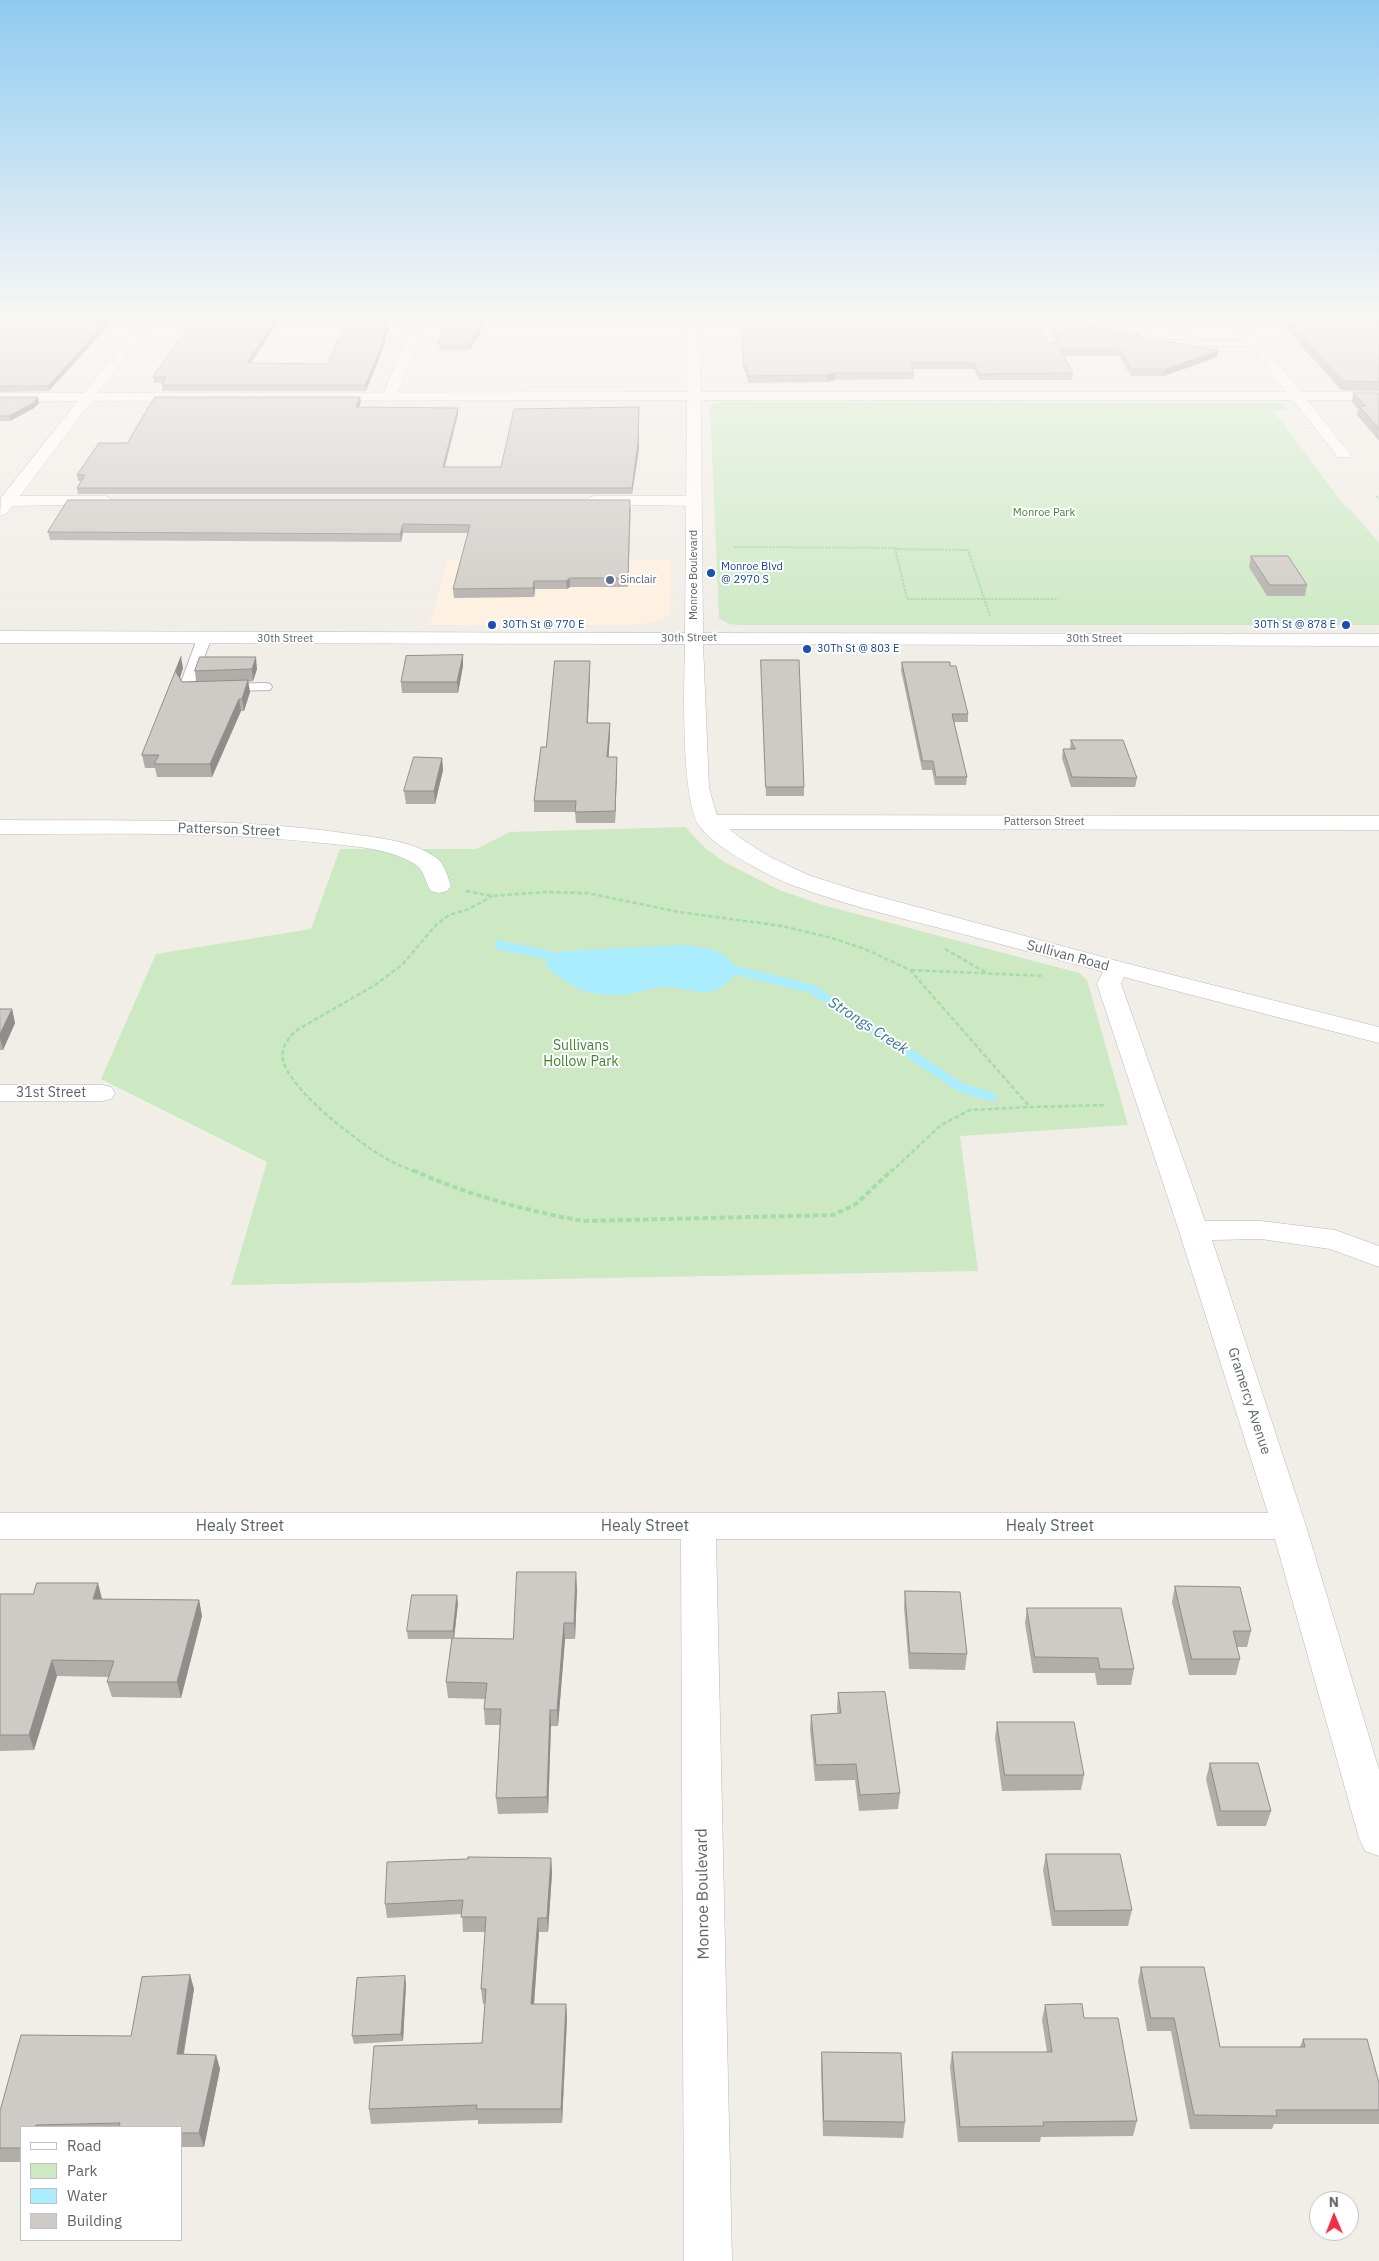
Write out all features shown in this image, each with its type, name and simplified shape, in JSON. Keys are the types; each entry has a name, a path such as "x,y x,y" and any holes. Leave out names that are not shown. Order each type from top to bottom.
{"street":[{"path":"4,506 67,425"},
{"name":"Monroe Boulevard","path":"694,425 694,638 698,788 708,822"},
{"path":"1319,425 1343,454"},
{"path":"4,506 126,501"},
{"path":"574,501 694,501"},
{"name":"30th Street","path":"0,637 204,639 1379,640"},
{"name":"Patterson Street","path":"708,822 1379,823"},
{"name":"Sullivan Road","path":"708,822 732,843 762,862 800,880 850,896 1116,968 1379,1035"},
{"name":"Patterson Street","path":"0,827 246,828 357,841 397,849 415,856 432,867 439,886"},
{"name":"Gramercy Avenue","path":"1116,968 1109,984 1194,1231 1289,1526 1379,1838"},
{"name":"31st Street","path":"0,1093 102,1093"},
{"path":"1194,1231 1260,1230 1279,1232 1335,1240 1379,1257"},
{"name":"Healy Street","path":"0,1526 1289,1526"},
{"name":"Monroe Boulevard","path":"698,1526 708,2261"}],"lane":[{"path":"204,639 186,686 189,689 265,687"}],"path":[{"path":"1376,496 1379,500"},
{"path":"734,546 968,550 991,622"},
{"path":"896,549 907,599 1057,599"},
{"path":"448,915 439,886 492,896 545,892 587,893 678,912 782,926 856,946 888,958 910,970 932,992 1030,1107"},
{"path":"492,896 470,909 448,915 436,925 402,965 375,985 297,1030 288,1039 282,1058 292,1080 319,1108 381,1156 440,1183 554,1216 583,1220 834,1215 856,1204 940,1125 970,1110 1106,1105"},
{"path":"937,944 988,974"},
{"path":"910,970 1051,976"}],"shaded area":[{"path":"447,560 671,560 670,613 667,617 650,623 631,625 430,625"}],"green space":[{"name":"Monroe Park","path":"711,425 1284,425 1346,508 1352,511 1379,543 1379,625 740,625 729,624 719,618"},
{"name":"Sullivans Hollow Park","path":"685,827 705,848 724,862 779,890 823,905 1079,973 1087,980 1128,1125 960,1136 978,1271 231,1285 267,1162 101,1079 156,954 311,929 340,849 476,849 510,832"}],"water":[{"path":"685,945 716,951 728,958 739,971 728,982 711,991 703,992 663,987 629,994 604,995 574,986 545,966 549,955 564,951"}],"building":[{"path":"138,425 454,425 443,467 501,467 511,425 639,425 632,488 77,488 85,475 77,475 99,443 127,443"},
{"path":"68,500 630,500 628,578 570,578 566,581 534,581 533,588 453,589 470,525 403,524 400,534 48,532"},
{"path":"1251,556 1288,556 1307,585 1270,585"},
{"path":"463,655 457,682 401,682 406,656"},
{"path":"181,657 176,672 182,682 248,680 242,699 239,699 210,764 154,764 159,755 142,755"},
{"path":"200,657 256,657 252,669 195,671"},
{"path":"761,660 799,660 804,787 766,787"},
{"path":"555,661 590,661 587,723 610,723 607,757 617,757 615,811 575,812 576,801 534,801 541,747 546,747"},
{"path":"902,662 950,662 950,666 956,666 968,714 952,714 967,777 936,777 933,761 923,761"},
{"path":"1071,740 1123,740 1137,778 1072,777 1063,749 1075,749"},
{"path":"414,757 442,758 434,791 404,791"},
{"path":"0,1009 12,1009 0,1034"},
{"path":"517,1572 576,1572 574,1623 564,1623 557,1710 550,1710 547,1797 496,1798 501,1709 484,1709 487,1683 446,1682 452,1638 513,1639"},
{"path":"37,1583 98,1583 93,1599 199,1600 177,1682 107,1682 114,1661 52,1660 29,1735 0,1735 0,1594 33,1594"},
{"path":"1175,1586 1240,1587 1251,1631 1233,1631 1240,1659 1192,1659"},
{"path":"905,1591 960,1592 967,1654 910,1653"},
{"path":"412,1595 457,1595 453,1631 407,1631"},
{"path":"1027,1608 1121,1608 1134,1669 1100,1669 1098,1658 1035,1657"},
{"path":"885,1692 900,1793 860,1795 856,1764 816,1765 811,1715 841,1713 838,1693"},
{"path":"997,1722 1074,1722 1084,1775 1005,1775"},
{"path":"1210,1763 1258,1763 1271,1811 1221,1811"},
{"path":"1046,1854 1120,1854 1132,1910 1055,1911"},
{"path":"468,1857 551,1858 547,1918 538,1918 531,2004 566,2004 561,2109 476,2109 477,2105 369,2109 374,2046 482,2043 486,1989 481,1989 486,1917 461,1917 463,1900 385,1904 387,1862 468,1859"},
{"path":"1141,1967 1204,1967 1220,2047 1305,2047 1303,2039 1367,2039 1379,2083 1379,2110 1276,2110 1277,2116 1194,2115 1174,2018 1151,2018"},
{"path":"190,1975 177,2054 216,2055 199,2133 182,2133 182,2126 119,2126 120,2123 20,2126 20,2148 0,2148 0,2111 21,2035 131,2036 142,1977"},
{"path":"405,1976 401,2034 352,2036 357,1978"},
{"path":"1082,2004 1084,2018 1118,2018 1137,2121 1043,2122 1044,2126 960,2127 952,2052 1052,2052 1045,2005"},
{"path":"822,2052 901,2053 905,2122 824,2121"}],"waterway":[{"name":"Strongs Creek","path":"499,945 549,955"},
{"name":"Strongs Creek","path":"739,971 812,989 960,1087 992,1097"}],"place":[{"name":"Monroe Blvd @ 2970 S","path":"711,573"},
{"name":"Sinclair","path":"610,580"},
{"name":"30Th St @ 770 E","path":"492,625"},
{"name":"30Th St @ 878 E","path":"1346,625"},
{"name":"30Th St @ 803 E","path":"807,649"}]}
